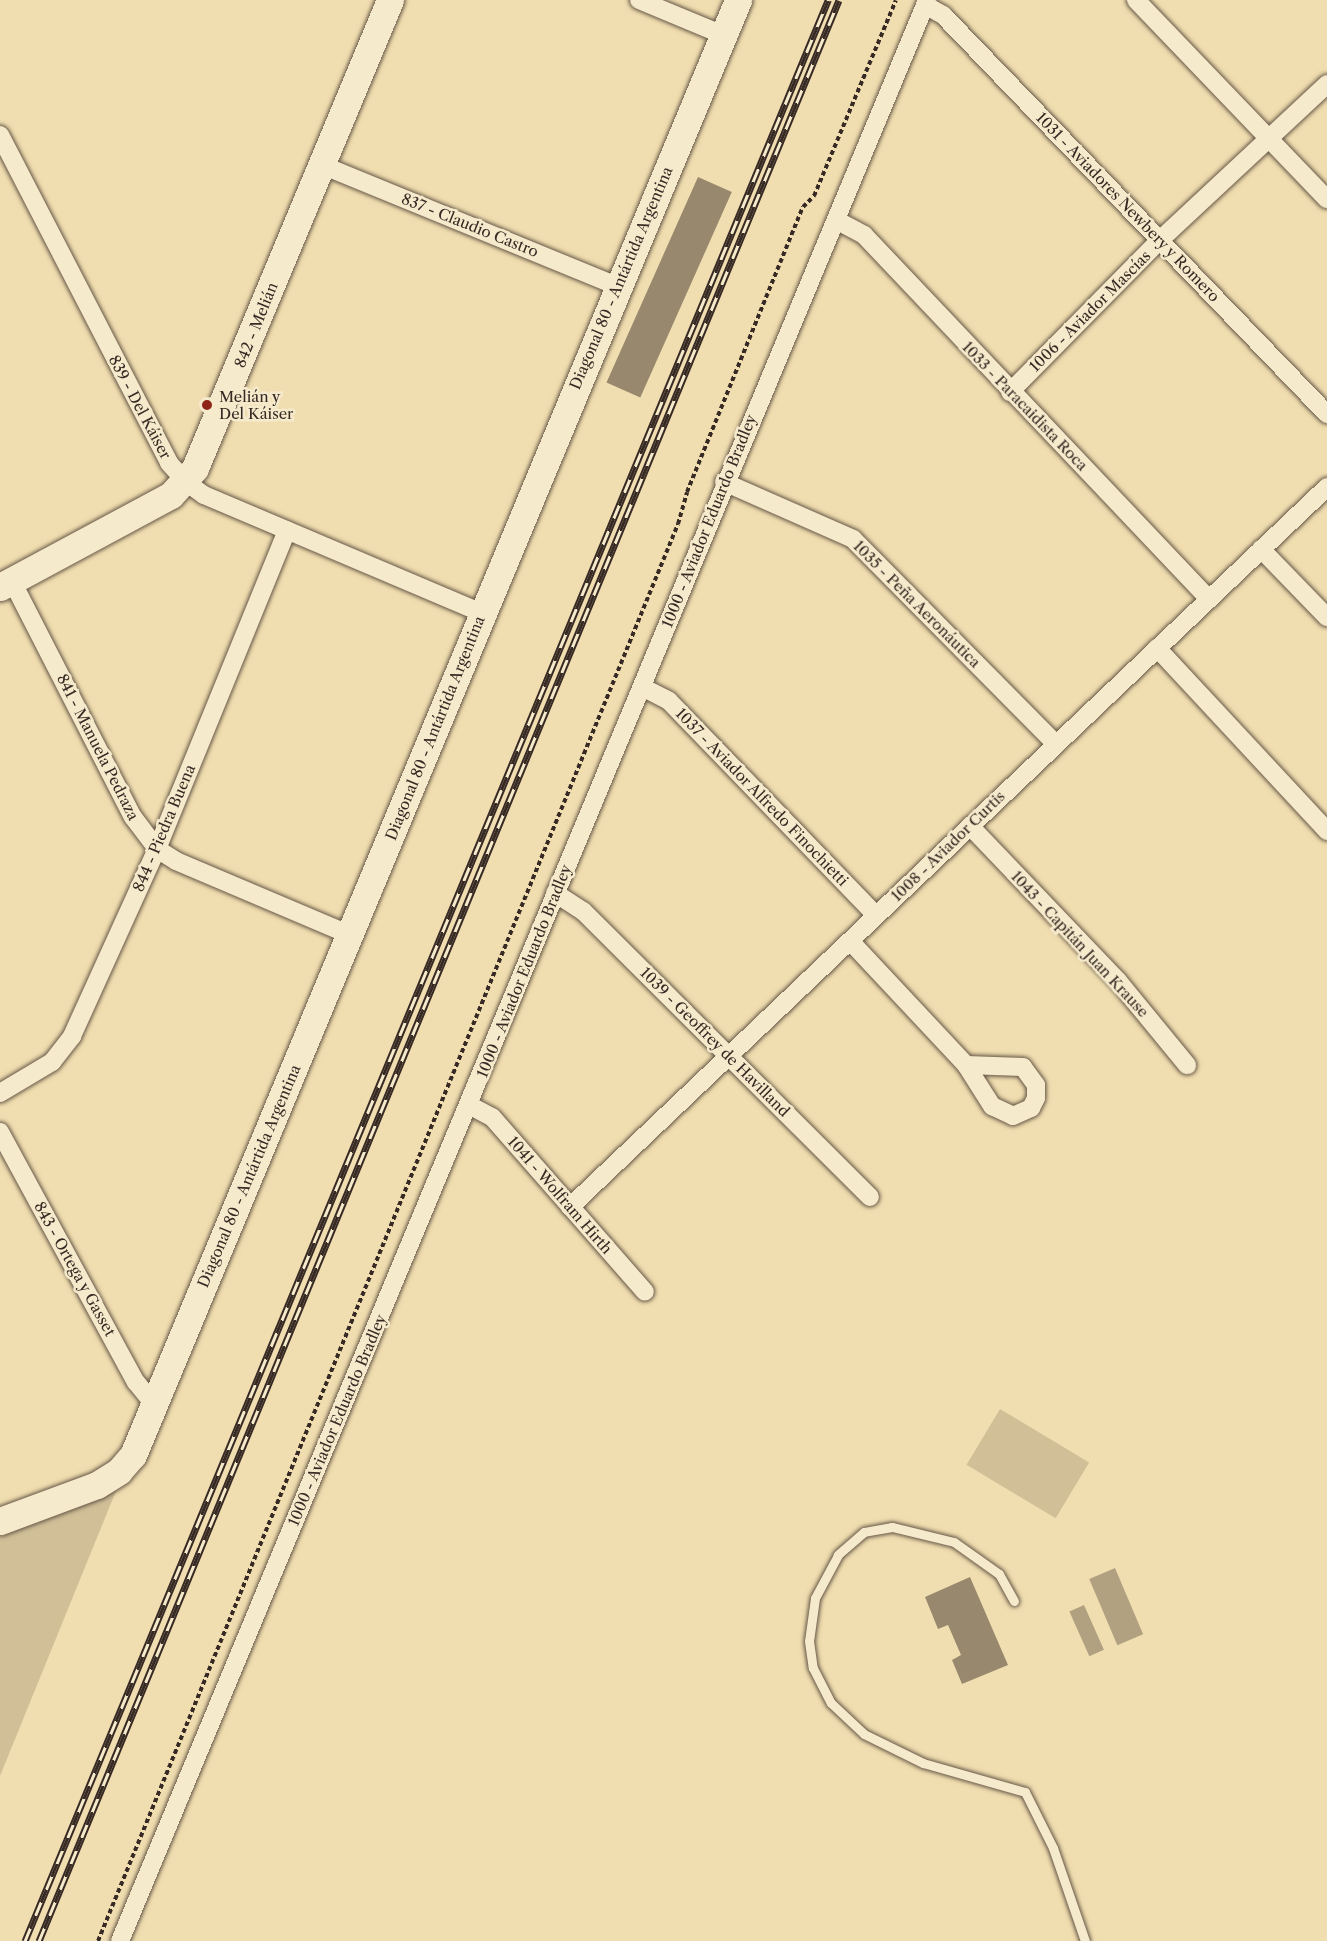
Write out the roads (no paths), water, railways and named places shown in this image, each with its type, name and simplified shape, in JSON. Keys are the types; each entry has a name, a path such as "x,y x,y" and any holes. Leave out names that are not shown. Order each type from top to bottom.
{"main road":[{"name":"842 - Melián","path":"6,584 171,495 186,482 206,447 390,0"},
{"name":"Diagonal 80 - Antártida Argentina","path":"0,1521 97,1485 119,1471 133,1455 617,286 738,0"}],"street":[{"path":"639,0 723,35"},
{"path":"1136,0 1327,199"},
{"name":"1000 - Aviador Eduardo Bradley","path":"120,1941 469,1105 724,482 926,3"},
{"name":"1031 - Aviadores Newbery y Romero","path":"926,3 943,15 1327,414"},
{"name":"1006 - Aviador Mascías","path":"1011,392 1160,240 1327,84"},
{"name":"839 - Del Káiser","path":"3,147 169,463 186,482 204,495 482,613"},
{"name":"837 - Claudio Castro","path":"322,165 617,286"},
{"name":"1033 - Paracaidista Roca","path":"836,220 864,235 1209,599"},
{"name":"1035 - Peña Aeronáutica","path":"724,482 853,539 1054,743"},
{"name":"1008 - Aviador Curtis","path":"570,1207 851,942 1054,743 1327,487"},
{"name":"844 - Piedra Buena","path":"0,1093 38,1073 62,1054 157,849 287,531"},
{"path":"1261,549 1327,616"},
{"name":"841 - Manuela Pedraza","path":"6,584 133,817 157,849 176,861 350,935"},
{"path":"1157,648 1327,831"},
{"name":"1037 - Aviador Alfredo Finochietti","path":"642,687 669,700 876,915"},
{"name":"1043 - Capitán Juan Krause","path":"970,826 1118,981 1187,1065"},
{"name":"1039 - Geoffrey de Havilland","path":"555,893 583,911 870,1197"},
{"path":"851,942 966,1065"},
{"name":"1041 - Wolfram Hirth","path":"469,1105 492,1117 645,1292"},
{"name":"843 - Ortega y Gasset","path":"0,1132 136,1382 153,1403"}],"lane":[{"path":"1014,1601 999,1574 954,1542 892,1527 864,1532 838,1555 815,1598 809,1641 813,1668 831,1703 864,1734 923,1763 1025,1792 1053,1848 1085,1941"}],"railway":[{"path":"25,1941 828,0"},
{"path":"39,1941 839,0"}],"place":[{"name":"Melián y Del Káiser","path":"207,405"}]}
